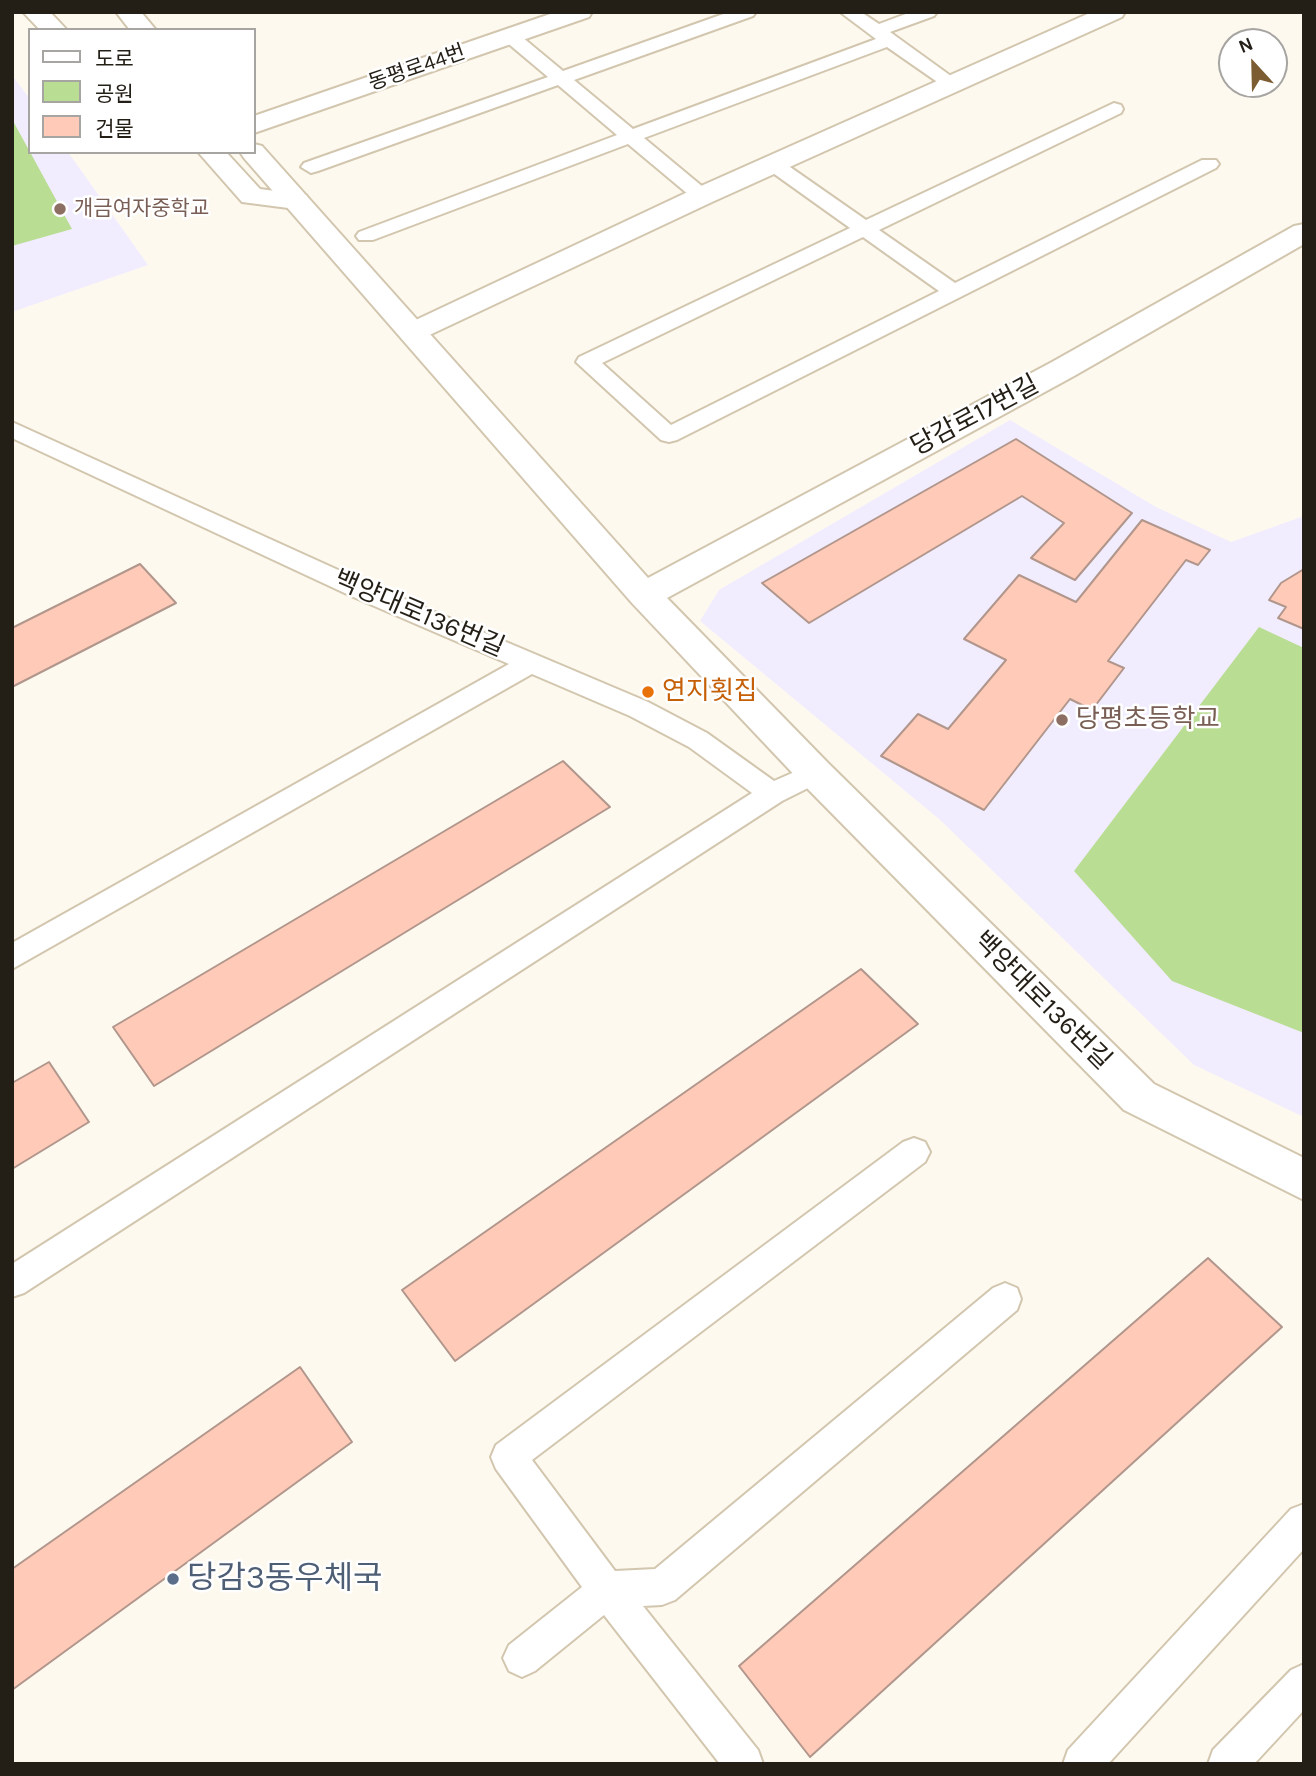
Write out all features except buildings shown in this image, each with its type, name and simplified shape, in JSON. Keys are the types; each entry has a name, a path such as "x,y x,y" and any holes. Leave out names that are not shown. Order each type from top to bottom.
{"street":[{"path":"35,12 53,28"},
{"path":"128,12 142,28"},
{"name":"동평로44번","path":"256,124 580,12"},
{"path":"413,332 702,196 1110,13"},
{"path":"213,154 252,196 296,201"},
{"name":"백양대로136번길","path":"255,154 645,595 815,773 1139,1097 1304,1180"},
{"name":"당감로17번길","path":"645,595 1063,369 1304,232"}],"lane":[{"path":"311,167 747,12"},
{"path":"849,12 953,84"},
{"path":"366,236 631,137 883,36 928,12"},
{"path":"510,36 702,196"},
{"path":"1114,109 587,362 669,435 1209,164"},
{"path":"773,164 956,293"},
{"name":"백양대로136번길","path":"12,429 360,590 639,709 698,740 772,794"},
{"path":"12,957 533,662"},
{"path":"12,1282 772,794 815,773"},
{"path":"744,1764 607,1590 508,1457 914,1152"},
{"path":"522,1658 607,1590 662,1587 1005,1299"},
{"path":"1082,1764 1304,1522"},
{"path":"1227,1764 1304,1683"}],"shaded area":[{"name":"개금여자중학교","path":"12,75 28,96 28,154 69,154 148,265 12,312"},
{"name":"당평초등학교","path":"1010,420 1156,507 1231,542 1304,516 1304,1117 1194,1065 939,819 700,621 719,590"}],"green space":[{"path":"12,119 28,148 28,154 31,154 72,229 12,246"},
{"path":"1259,627 1304,648 1304,1033 1172,981 1074,871"}],"place":[{"name":"개금여자중학교","path":"60,209"},
{"name":"연지횟집","path":"648,692"},
{"name":"당평초등학교","path":"1062,720"},
{"name":"당감3동우체국","path":"173,1579"}]}
